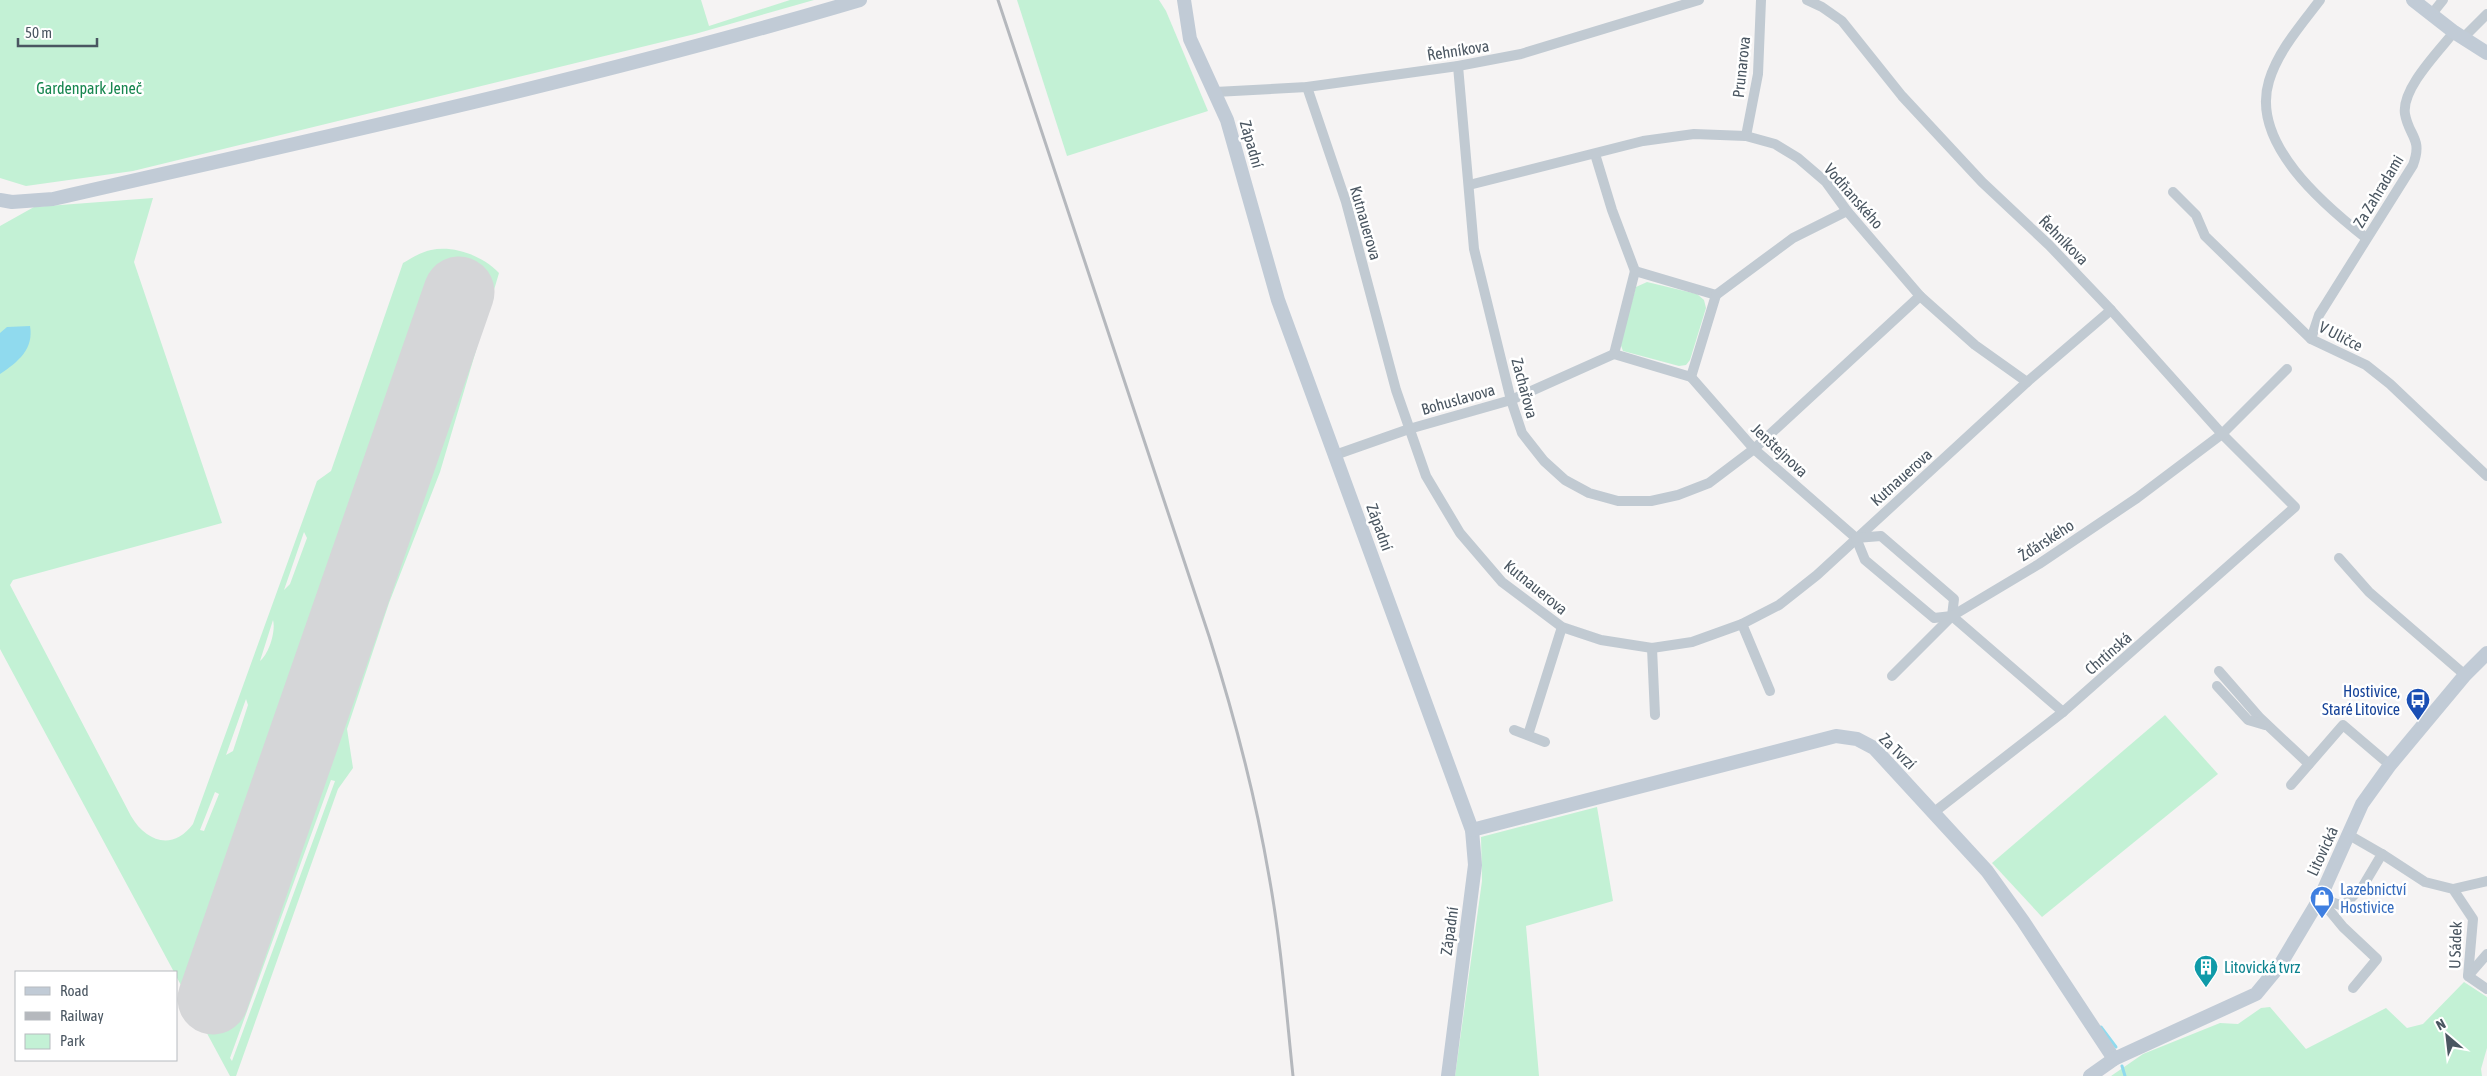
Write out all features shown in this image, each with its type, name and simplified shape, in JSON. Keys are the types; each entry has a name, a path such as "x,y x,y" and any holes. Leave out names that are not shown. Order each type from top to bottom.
{"street":[{"path":"0,200 12,202 53,199 501,96 722,40 860,0"},
{"name":"Západní","path":"1184,0 1190,38 1227,120 1278,300 1472,830 1474,873 1448,1076"},
{"name":"Řehníkova","path":"1215,92 1307,87 1458,66 1521,54 1699,0"},
{"name":"Prunarova","path":"1746,136 1758,74 1761,0"},
{"name":"Řehníkova","path":"1807,0 1822,7 1842,21 1902,96 1982,182 2049,244 2222,434 2295,507"},
{"path":"2320,0 2278,58 2268,82 2266,108 2277,142 2296,175 2331,211 2366,238"},
{"path":"2413,0 2459,35 2487,53"},
{"path":"2432,15 2443,0"},
{"path":"2459,35 2487,14"},
{"name":"Za Zahradami","path":"2311,339 2319,315 2413,165 2418,152 2405,115 2405,103 2409,91 2459,35"},
{"name":"Zachařova","path":"1458,66 1474,249 1511,400 1522,433 1544,461 1565,480 1589,493 1618,501 1651,501 1678,495 1709,483 1754,449 1920,296"},
{"name":"Kutnauerova","path":"1307,87 1346,202 1396,390 1426,476 1460,533 1502,582 1562,627 1602,640 1652,648 1692,642 1742,624 1779,605 1817,575 2027,382 2111,310"},
{"name":"Vodňanského","path":"1469,185 1643,141 1694,134 1746,136 1775,144 1798,158 1826,182 1847,211 1920,296 1975,345 2027,382"},
{"path":"1595,154 1612,210 1635,271 1614,354 1691,377 1716,295 1793,238 1847,211"},
{"name":"V Uličce","path":"2173,192 2196,215 2205,236 2311,339 2366,365 2390,384 2487,476"},
{"path":"1635,271 1716,295"},
{"name":"Bohuslavova","path":"1335,455 1409,429 1511,400 1614,354"},
{"name":"Žďárského","path":"1892,676 1952,616 2038,564 2138,498 2222,434 2288,369"},
{"name":"Jenštejnova","path":"1691,377 1754,449 1856,538 1865,560 1934,618 1952,616"},
{"name":"Chrtínská","path":"1933,812 2063,712 2295,507"},
{"path":"1856,538 1881,536 1954,599 1952,616 2063,712"},
{"path":"2339,558 2369,592 2466,675"},
{"path":"1742,624 1770,691"},
{"path":"1528,735 1562,627"},
{"path":"1652,648 1655,715"},
{"name":"Litovická","path":"2090,1076 2114,1059 2256,994 2280,965 2320,898 2362,804 2390,765 2487,653"},
{"path":"2219,671 2268,726 2309,764"},
{"path":"2217,686 2248,720 2268,726"},
{"path":"2291,785 2343,725 2390,765"},
{"path":"1514,730 1545,742"},
{"name":"Za Tvrzí","path":"1472,830 1836,736 1857,739 1874,748 1992,878 2023,921 2114,1059"},
{"path":"2349,835 2425,882 2453,889 2487,881"},
{"path":"2320,898 2344,906 2363,886 2382,854"},
{"name":"U Sádek","path":"2453,889 2473,919 2468,976 2487,989"},
{"path":"2320,898 2343,927 2376,959 2353,988"},
{"path":"2468,976 2487,954"}],"green space":[{"name":"Gardenpark Jeneč","path":"0,0 701,0 709,26 790,0 814,0 695,34 133,171 26,186 0,178"},
{"path":"1017,0 1159,0 1166,11 1208,111 1067,156"},
{"path":"153,198 134,262 222,523 13,580 10,585 131,816 144,832 160,840 177,838 193,824 317,481 331,471 403,263 427,251 449,249 477,257 499,273 440,472 389,603 347,729 353,768 338,789 236,1076 230,1076 178,980 178,971 173,971 0,649 0,226 34,207","holes":["304,532 307,538 290,584 284,590","273,620 274,630 271,642 260,661","246,699 248,705 233,751 226,755","331,780 335,781 232,1061 230,1058","215,792 219,794 204,831 200,830"]},
{"path":"1647,282 1697,294 1704,300 1706,308 1690,360 1686,365 1679,366 1623,351 1620,343 1636,287"},
{"path":"2165,715 2218,774 2042,917 1992,863"},
{"path":"1597,807 1613,901 1526,926 1539,1076 1455,1076 1482,881 1481,837"},
{"path":"2464,982 2487,997 2487,1048 2481,1069 2482,1076 2111,1076 2143,1054 2220,1023 2238,1024 2261,1008 2270,1007 2306,1049 2386,1008 2407,1028 2423,1024"}],"water":[{"path":"30,326 30,342 27,348 13,365 0,374 0,333 7,327"}],"waterway":[{"path":"2101,1027 2116,1047"},
{"path":"2122,1066 2125,1076"}],"runway":[{"path":"213,999 459,292"}],"railway":[{"path":"998,0 1227,695 1257,815 1273,901 1293,1076"}],"place":[{"name":"Hostivice, Staré Litovice","path":"2418,721"},
{"name":"Lazebnictví Hostivice","path":"2322,919"},
{"name":"Litovická tvrz","path":"2206,988"}]}
